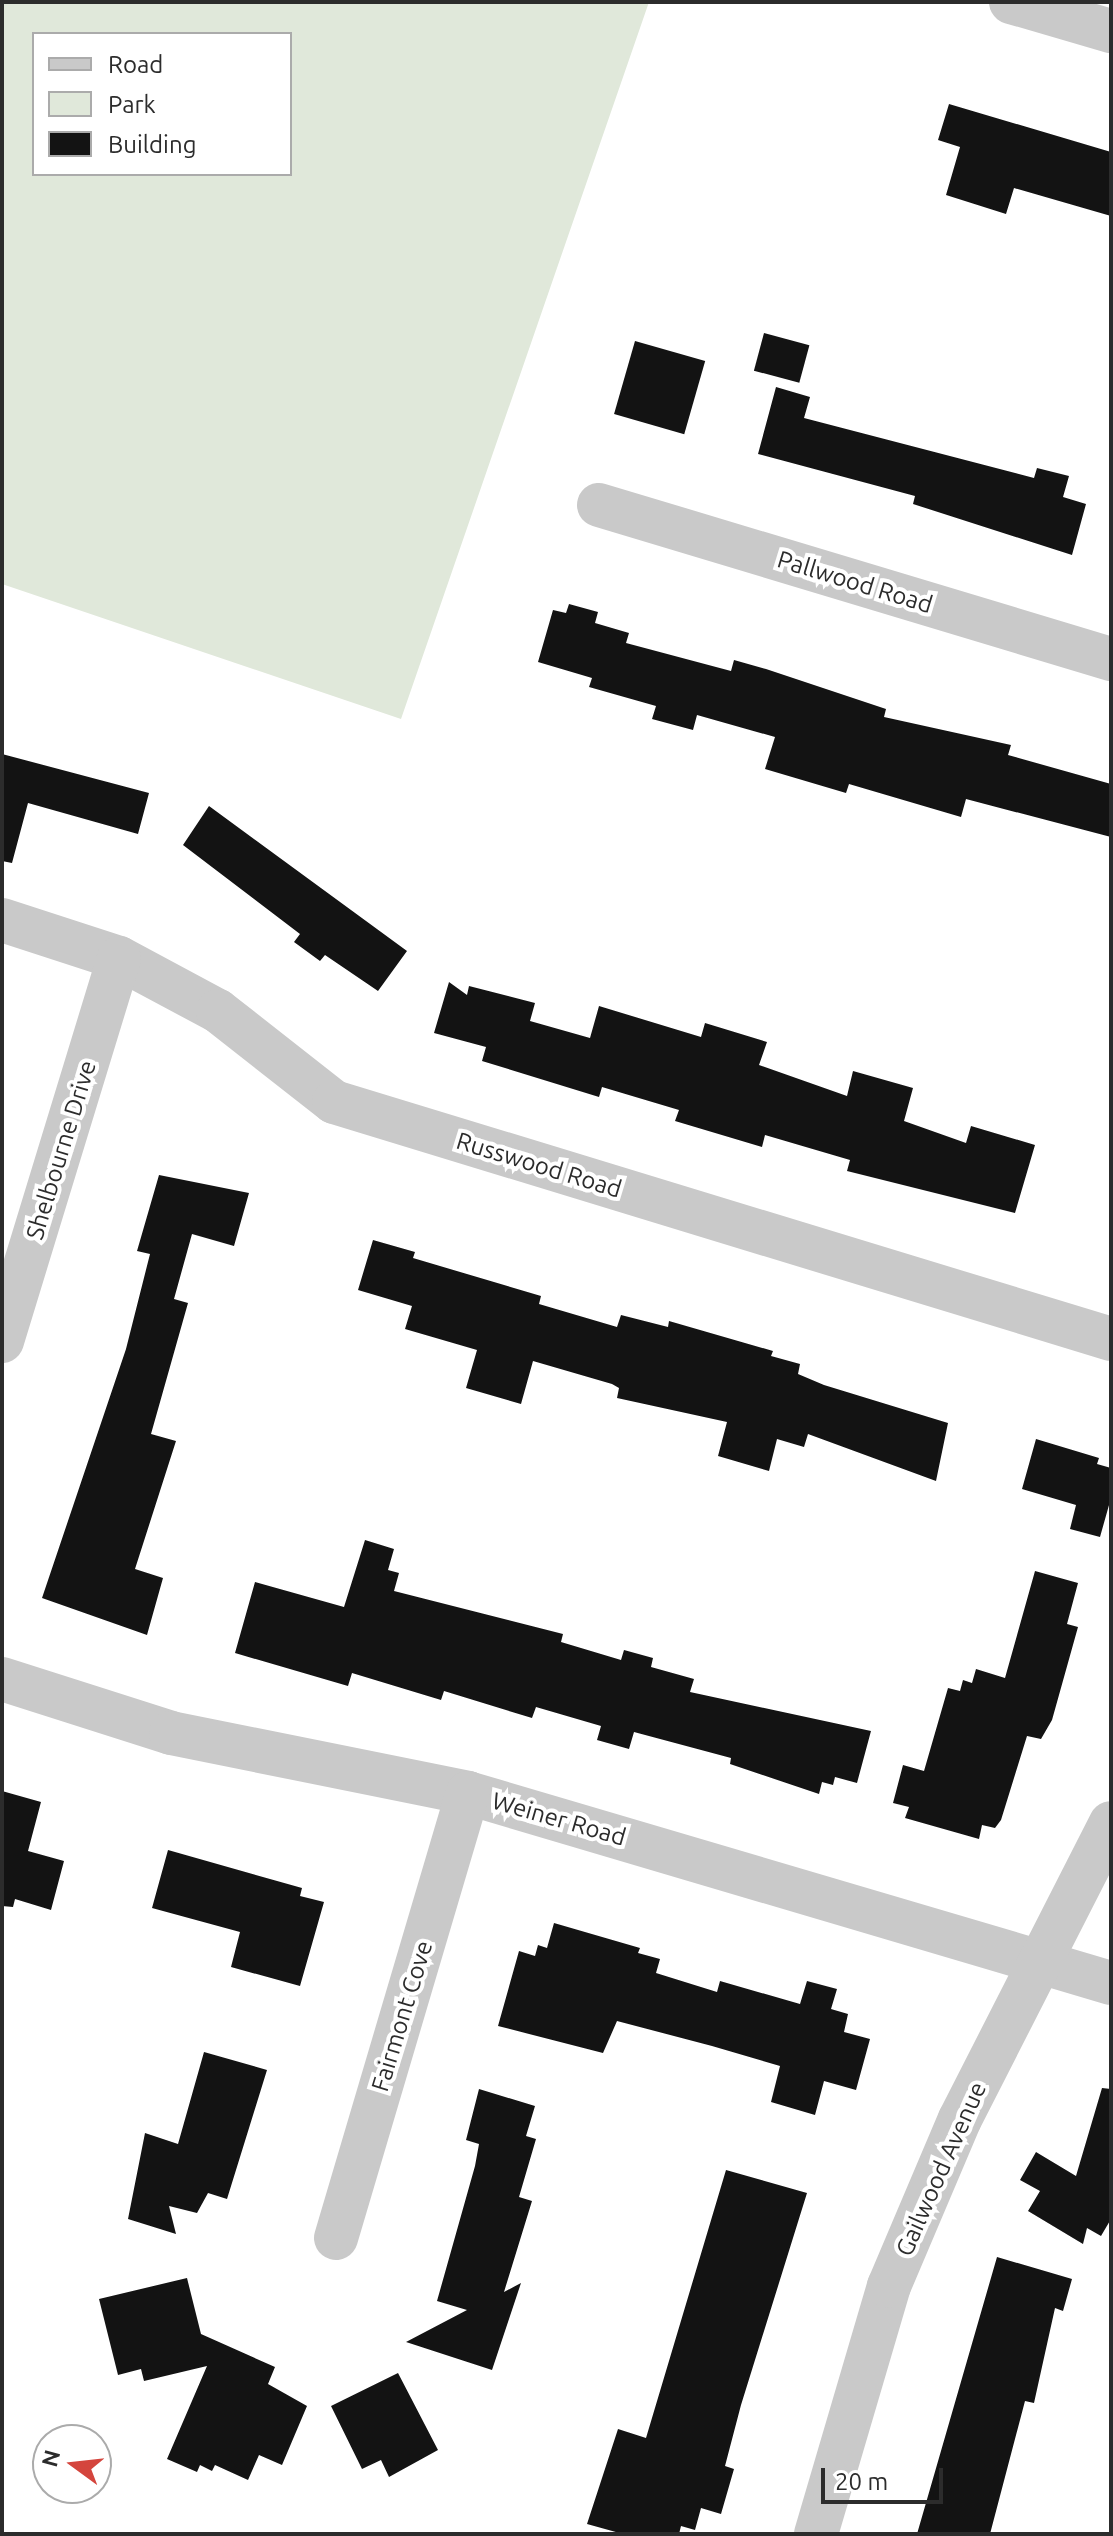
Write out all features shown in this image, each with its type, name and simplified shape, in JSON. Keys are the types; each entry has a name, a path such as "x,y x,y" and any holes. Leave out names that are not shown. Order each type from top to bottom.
{"street":[{"path":"1011,2 1111,31"},
{"name":"Pallwood Road","path":"599,505 1111,659"},
{"name":"Russwood Road","path":"2,920 119,958 218,1011 334,1102 1111,1339"},
{"name":"Shelbourne Drive","path":"2,1341 119,958"},
{"name":"Weiner Road","path":"2,1679 171,1733 468,1793 1111,1983"},
{"name":"Fairmont Cove","path":"336,2238 468,1793"},
{"name":"Gailwood Avenue","path":"816,2534 889,2286 960,2119 1111,1823"}],"green space":[{"path":"2,2 649,2 401,719 2,584"}],"building":[{"path":"949,104 1111,152 1111,216 1014,188 1006,214 946,195 960,147 938,140"},
{"path":"764,333 809,345 799,383 754,371"},
{"path":"635,341 705,361 684,434 614,414"},
{"path":"776,387 810,397 804,418 1034,478 1037,468 1069,476 1063,497 1086,504 1072,555 913,504 915,496 758,454"},
{"path":"569,604 598,612 595,623 629,633 626,643 731,671 734,660 766,669 886,709 884,717 1011,745 1008,755 1111,784 1111,837 966,799 961,817 849,784 846,793 765,769 775,737 697,715 693,730 652,719 656,706 589,687 592,678 538,662 553,610 566,613"},
{"path":"2,754 149,793 138,834 28,803 12,863 2,861"},
{"path":"209,806 407,951 378,991 325,955 320,961 294,942 300,934 183,845"},
{"path":"449,982 467,995 469,986 535,1003 530,1021 590,1038 599,1006 701,1037 705,1023 767,1042 759,1065 847,1096 853,1071 913,1088 904,1121 966,1143 971,1126 1035,1145 1015,1213 847,1171 850,1160 765,1135 762,1147 675,1121 679,1110 602,1087 599,1097 482,1061 486,1047 434,1033"},
{"path":"159,1175 249,1193 234,1246 192,1234 174,1299 188,1303 151,1434 176,1441 135,1569 163,1578 147,1635 42,1598 126,1349 150,1254 137,1251"},
{"path":"373,1240 415,1252 413,1258 541,1296 539,1304 617,1327 621,1315 668,1327 669,1321 773,1351 771,1356 800,1364 798,1374 824,1385 948,1423 936,1481 808,1434 804,1447 777,1439 769,1471 718,1456 727,1422 617,1398 619,1388 612,1384 533,1361 521,1404 466,1388 477,1350 405,1329 412,1306 358,1290"},
{"path":"1036,1439 1099,1458 1097,1464 1111,1468 1111,1498 1100,1537 1070,1529 1076,1505 1022,1489"},
{"path":"365,1540 394,1549 388,1570 399,1573 394,1591 563,1634 561,1642 621,1660 624,1650 653,1658 651,1667 694,1679 690,1692 871,1731 857,1783 835,1777 833,1785 822,1782 819,1794 730,1764 731,1758 634,1732 629,1749 597,1740 601,1726 536,1707 532,1718 444,1691 441,1700 352,1673 348,1686 235,1653 255,1582 344,1607"},
{"path":"1035,1571 1078,1583 1067,1624 1078,1627 1052,1720 1041,1739 1027,1736 1001,1820 995,1828 982,1825 979,1839 905,1818 909,1807 893,1803 903,1765 924,1771 948,1688 960,1691 963,1680 972,1683 976,1669 1005,1678"},
{"path":"2,1791 41,1802 28,1851 64,1861 51,1910 15,1899 13,1907 2,1906"},
{"path":"168,1850 302,1888 300,1896 324,1902 300,1986 231,1967 240,1932 152,1908"},
{"path":"554,1923 640,1948 638,1953 660,1959 656,1973 717,1992 720,1981 800,2004 807,1981 837,1989 831,2009 848,2014 844,2032 870,2039 856,2090 824,2081 815,2115 771,2102 780,2066 712,2046 617,2021 603,2053 498,2026 519,1951 535,1956 538,1945 547,1948"},
{"path":"204,2052 267,2070 227,2199 208,2193 197,2213 169,2206 176,2234 128,2219 145,2133 178,2144"},
{"path":"1102,2088 1111,2089 1111,2219 1101,2236 1087,2228 1083,2244 1028,2211 1040,2191 1020,2180 1036,2152 1076,2176"},
{"path":"479,2089 535,2106 526,2136 536,2139 519,2197 532,2201 504,2292 521,2283 492,2370 406,2342 467,2310 437,2301 475,2166 479,2144 466,2140"},
{"path":"726,2170 807,2193 741,2405 725,2466 734,2469 721,2514 701,2508 695,2530 681,2526 679,2534 623,2534 587,2524 618,2429 646,2438"},
{"path":"997,2257 1072,2279 1063,2311 1055,2308 1034,2403 1025,2401 990,2534 917,2534"},
{"path":"187,2278 201,2334 275,2367 268,2384 307,2406 282,2465 259,2455 248,2480 215,2465 212,2471 200,2465 197,2472 167,2459 207,2366 144,2381 141,2369 118,2375 99,2299"},
{"path":"398,2373 438,2450 389,2477 381,2460 362,2469 331,2406"}]}
